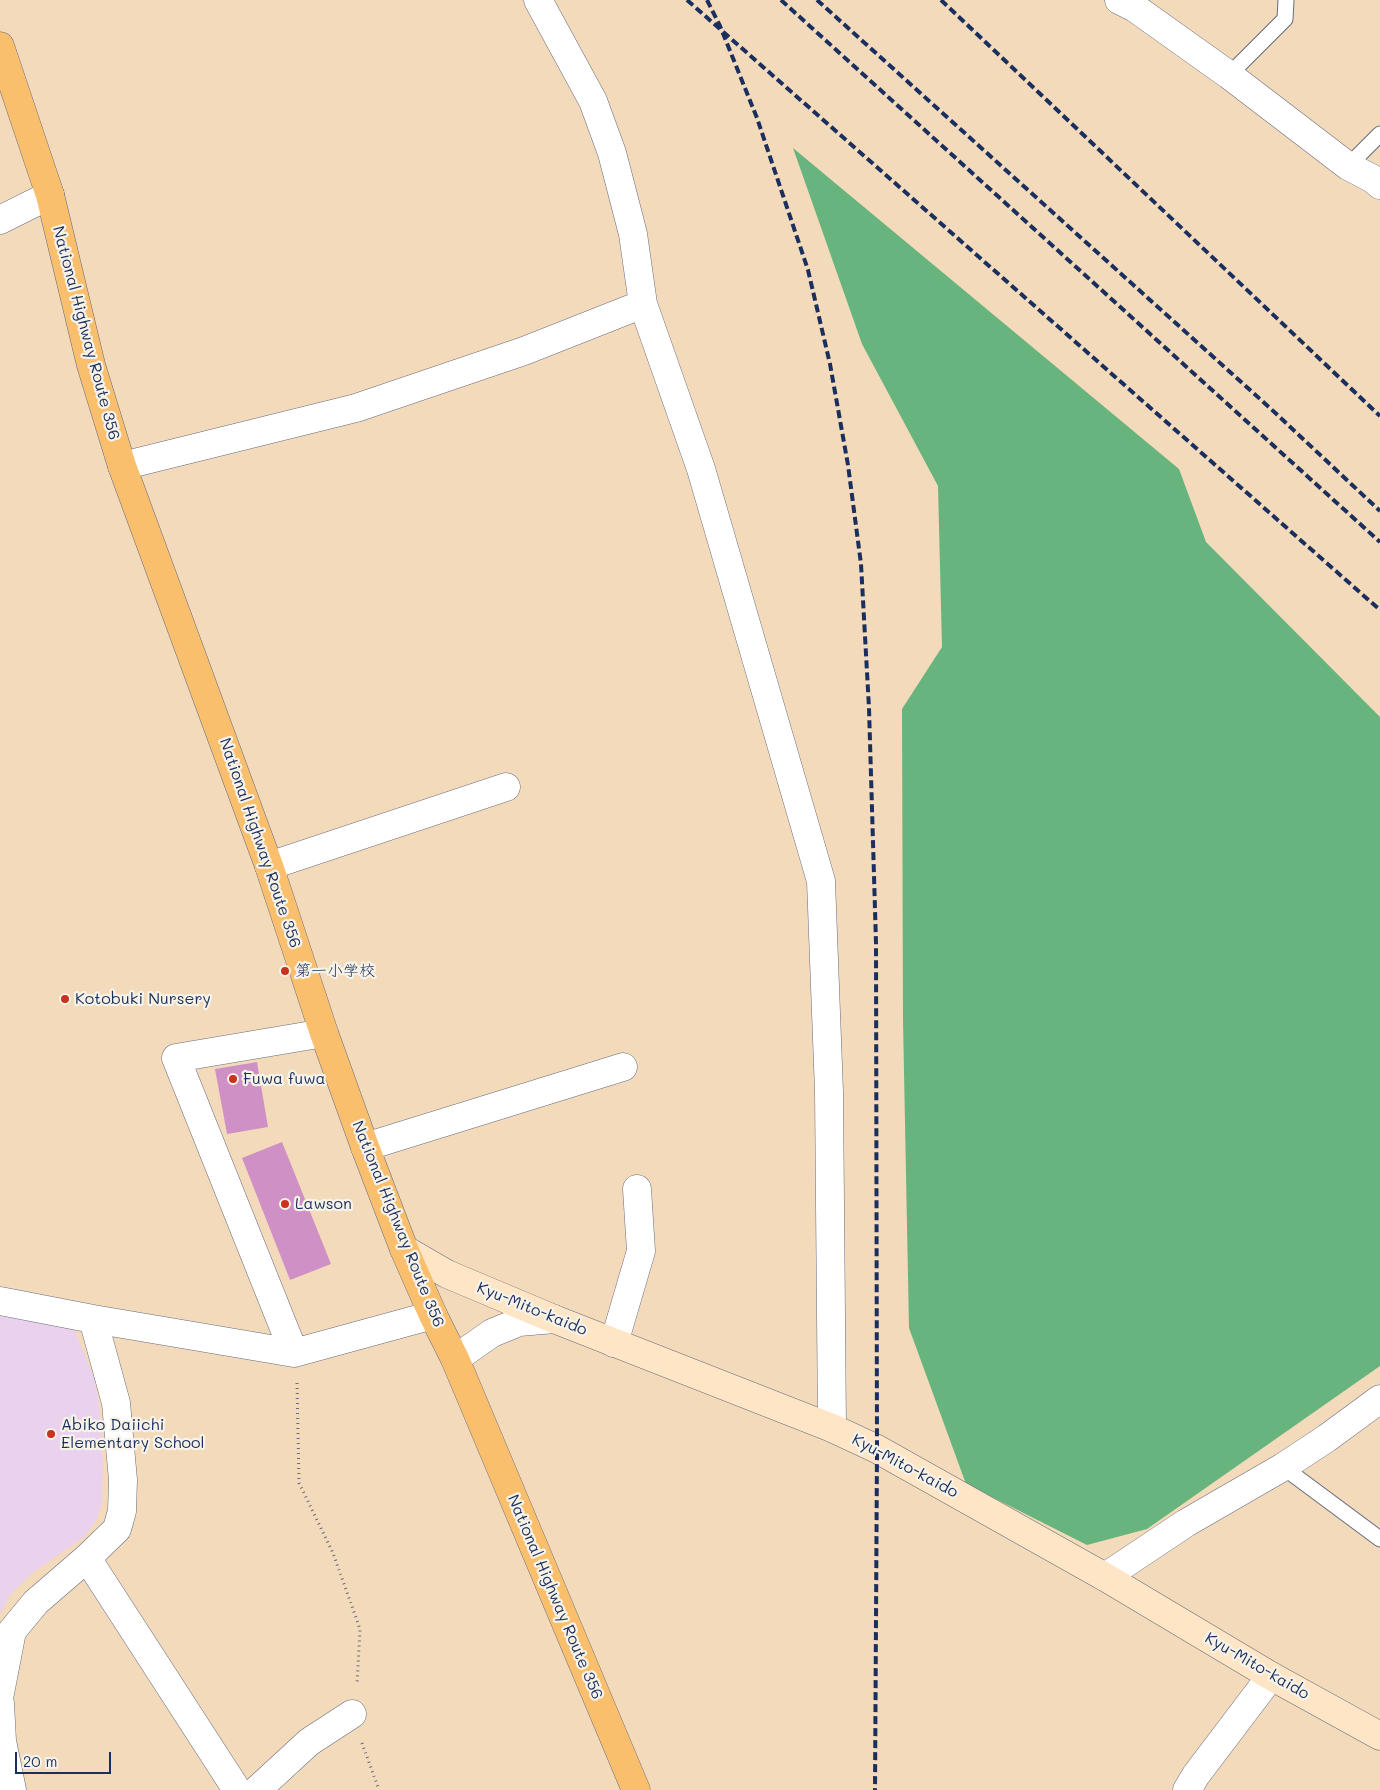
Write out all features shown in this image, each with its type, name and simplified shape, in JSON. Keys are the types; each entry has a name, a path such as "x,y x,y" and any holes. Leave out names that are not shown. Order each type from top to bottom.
{"highway":[{"name":"National Highway Route 356","path":"0,46 50,195 91,365 122,466 269,866 364,1148 404,1249 455,1359 636,1790"}],"street":[{"path":"538,0 593,101 612,153 633,234 643,304 701,469 821,881 829,1092 832,1428"},
{"path":"1130,3 1348,166 1373,179 1380,185"},
{"path":"0,220 50,195"},
{"path":"122,466 356,408 524,351 643,304"},
{"path":"269,866 506,787"},
{"path":"294,1353 176,1058 324,1033"},
{"path":"364,1148 623,1067"},
{"path":"614,1343 641,1251 637,1189"},
{"name":"Kyu-Mito-kaido","path":"404,1249 447,1274 554,1319 832,1428 877,1449 1106,1577 1271,1676 1380,1736"},
{"path":"0,1301 93,1319 294,1353 433,1315"},
{"path":"0,1693 12,1631 36,1602 117,1529 122,1510 123,1480 116,1403 93,1319"},
{"path":"455,1359 492,1333 519,1322 554,1319"},
{"path":"1106,1577 1186,1523 1283,1467 1380,1400"},
{"path":"87,1558 237,1790"},
{"path":"1187,1790 1196,1775 1271,1676"},
{"path":"0,1703 2,1741 12,1790"},
{"path":"257,1790 309,1742 352,1714"}],"lane":[{"path":"1228,75 1284,20 1286,0"},
{"path":"1348,166 1380,134"},
{"path":"1283,1467 1380,1540"}],"path":[{"path":"294,1353 297,1363 299,1483 333,1553 360,1630 357,1690 352,1714 378,1790"}],"shaded area":[{"name":"Abiko Daiichi Elementary School","path":"0,1312 73,1326 94,1378 99,1403 103,1465 102,1504 96,1521 84,1537 31,1574 10,1595 0,1614"}],"green space":[{"path":"793,148 1179,469 1206,542 1380,717 1380,1366 1147,1529 1087,1545 966,1484 909,1328 903,1020 902,709 942,647 938,486 862,344"}],"building":[{"path":"257,1062 268,1127 227,1134 215,1069"},
{"path":"282,1142 331,1264 290,1280 242,1158"}],"railway":[{"path":"687,0 1380,610"},
{"path":"707,0 720,26 757,118 808,270 830,364 848,465 861,564 869,708 876,943 877,1449 875,1790"},
{"path":"781,0 1380,542"},
{"path":"817,0 1270,408 1380,511"},
{"path":"941,0 1380,416"}],"place":[{"name":"第一小学校","path":"285,971"},
{"name":"Kotobuki Nursery","path":"65,999"},
{"name":"Fuwa fuwa","path":"233,1079"},
{"name":"Lawson","path":"285,1204"},
{"name":"Abiko Daiichi Elementary School","path":"51,1434"}]}
